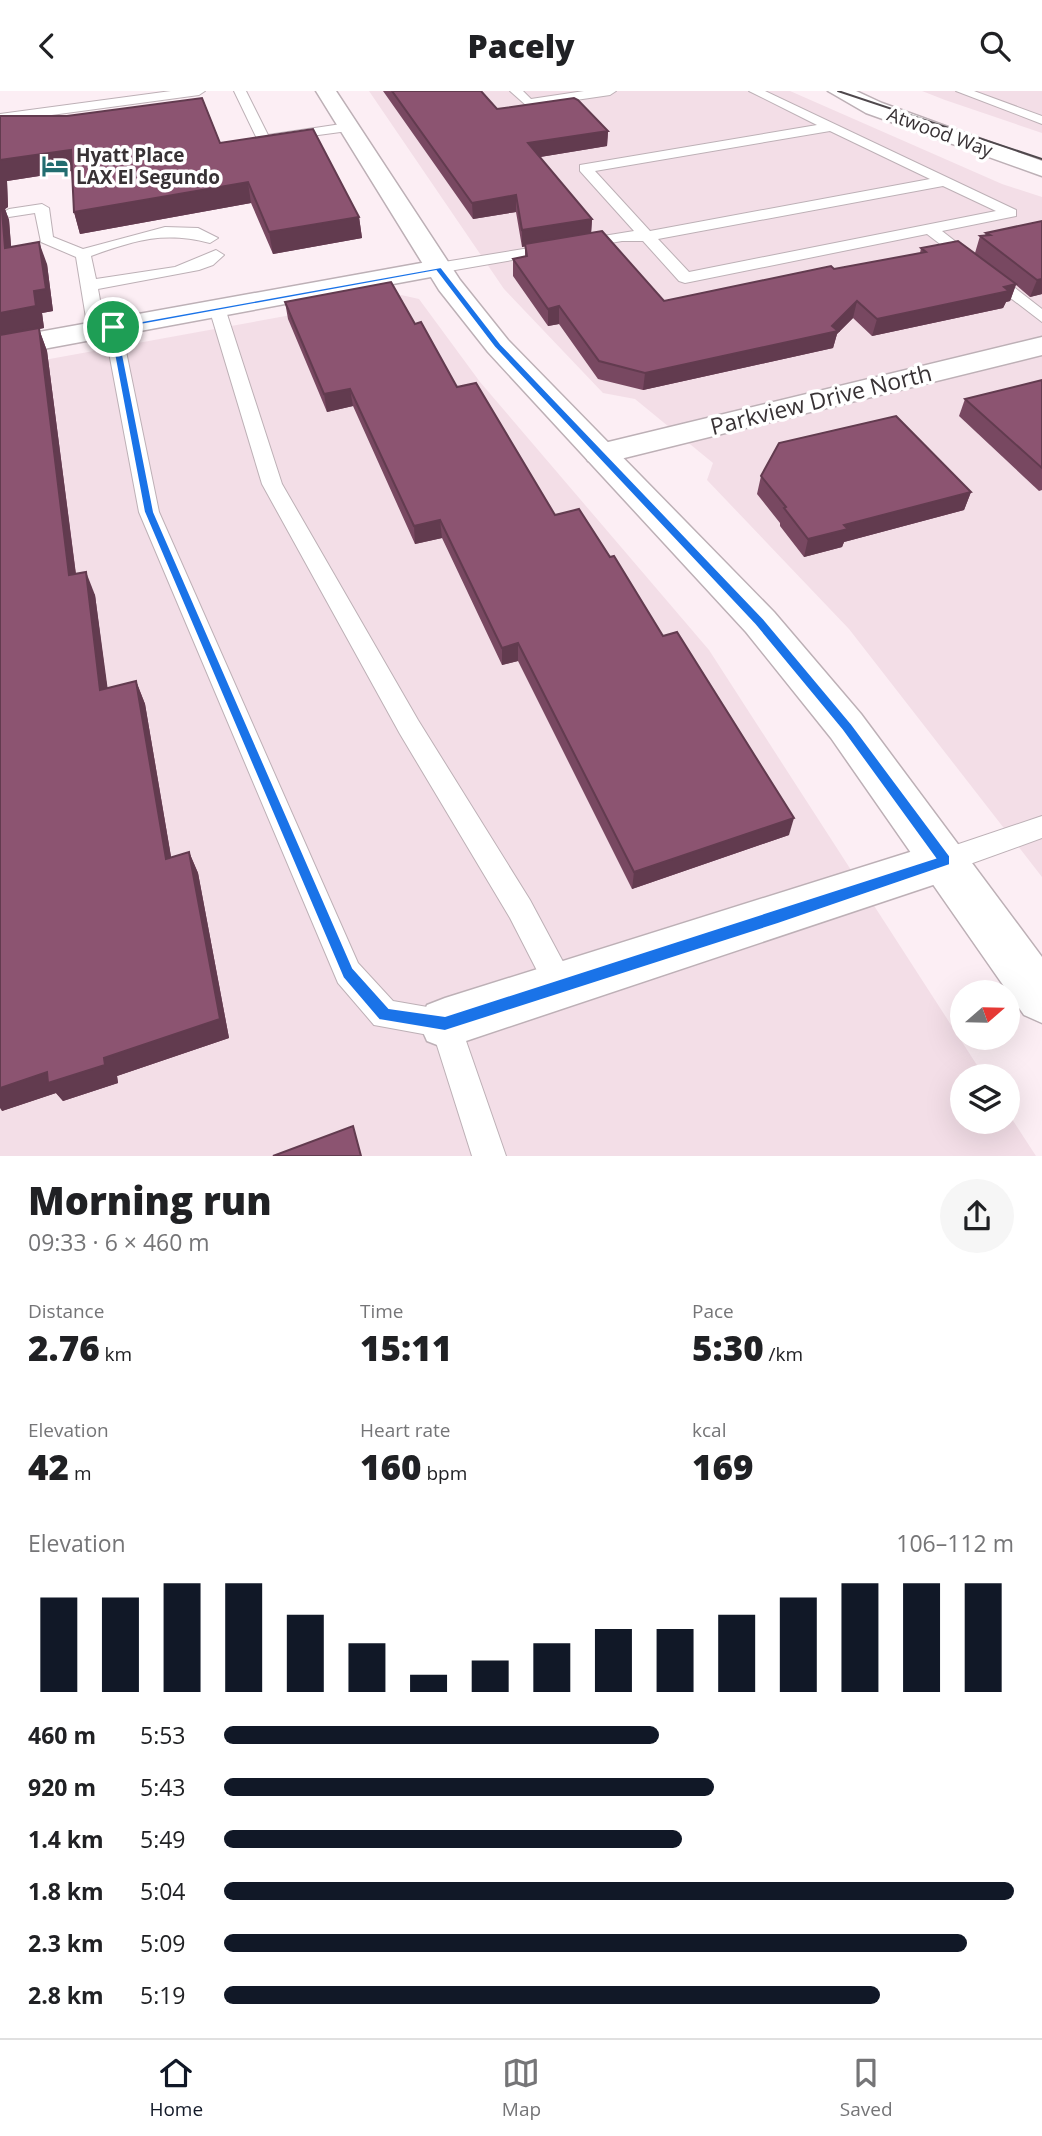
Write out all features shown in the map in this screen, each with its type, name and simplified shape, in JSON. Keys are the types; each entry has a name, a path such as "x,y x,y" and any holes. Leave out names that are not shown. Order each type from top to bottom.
{"street":[{"path":"326,91 438,268 498,346 760,622 846,726 1042,997"},
{"name":"Atwood Way","path":"839,91 874,108 1042,169"},
{"name":"Atwood Way","path":"1001,131 1042,146"},
{"path":"0,348 438,268"},
{"name":"Parkview Drive North","path":"600,454 1042,346"},
{"path":"445,1023 945,861"}],"lane":[{"path":"0,118 199,91"},
{"path":"240,91 264,140 348,127"},
{"path":"516,91 528,103 610,91"},
{"path":"755,91 832,127 1011,212 685,278 585,168 832,127"},
{"path":"962,91 1042,120"},
{"path":"438,268 622,236 647,236 945,181"},
{"path":"9,213 42,208 47,239 83,254 118,241 184,230 202,233 209,238"},
{"path":"930,229 1042,317"},
{"path":"83,254 89,285 105,329 149,512 348,973 385,1015 445,1023 489,1156"},
{"path":"89,285 194,267 211,261 216,255"},
{"path":"217,308 272,484 409,727 520,909 561,986"},
{"path":"945,861 1042,827"}],"shaded area":[{"path":"369,91 790,91 1002,184 1042,197 1042,877 849,629 707,480 713,463 635,399 603,393 504,289"},
{"path":"922,91 1042,91 1042,133 945,100"},
{"path":"401,295 419,299 480,382 709,650 950,1023 950,1050 967,1050 976,1064 950,1064 950,1134 1020,1134 1020,1131 1036,1156 0,1156 0,368"}],"building":[{"path":"392,91 481,91 497,109 574,98 578,100 608,131 528,143 592,219 522,230 516,195 472,203"},
{"path":"202,98 220,143 313,129 359,217 269,232 248,182 74,212 71,150 0,160 0,116 67,116"},
{"path":"0,197 5,248 39,242 46,289 34,291 36,306 0,313"},
{"path":"1042,221 1042,279 1037,280 980,236 990,235 986,233"},
{"path":"602,231 664,301 831,266 834,269 926,252 921,248 958,241 1016,284 1004,287 1009,291 877,319 857,301 832,326 838,331 645,373 599,361 559,306 548,309 513,259 527,256 525,244"},
{"path":"391,282 415,324 421,322 457,387 476,383 555,515 579,509 610,557 614,556 663,636 677,632 794,818 634,872 518,643 502,648 440,520 414,526 350,389 324,394 285,302"},
{"path":"39,328 69,575 86,572 100,690 136,681 166,859 189,852 220,1019 104,1058 105,1065 48,1083 47,1072 0,1088 0,335"},
{"path":"1042,380 1042,468 965,399"},
{"path":"896,416 971,492 844,525 848,529 808,539 761,476 779,443"},
{"path":"353,1126 361,1156 273,1156"}],"tram line":[{"path":"838,91 1042,159"}],"place":[{"name":"Hyatt Place LAX El Segundo","path":"55,166"}],"route":[{"path":"438,268 498,346 760,622 846,726 945,861 778,918 445,1023 385,1015 348,973 149,512 113,327 438,268"}]}
